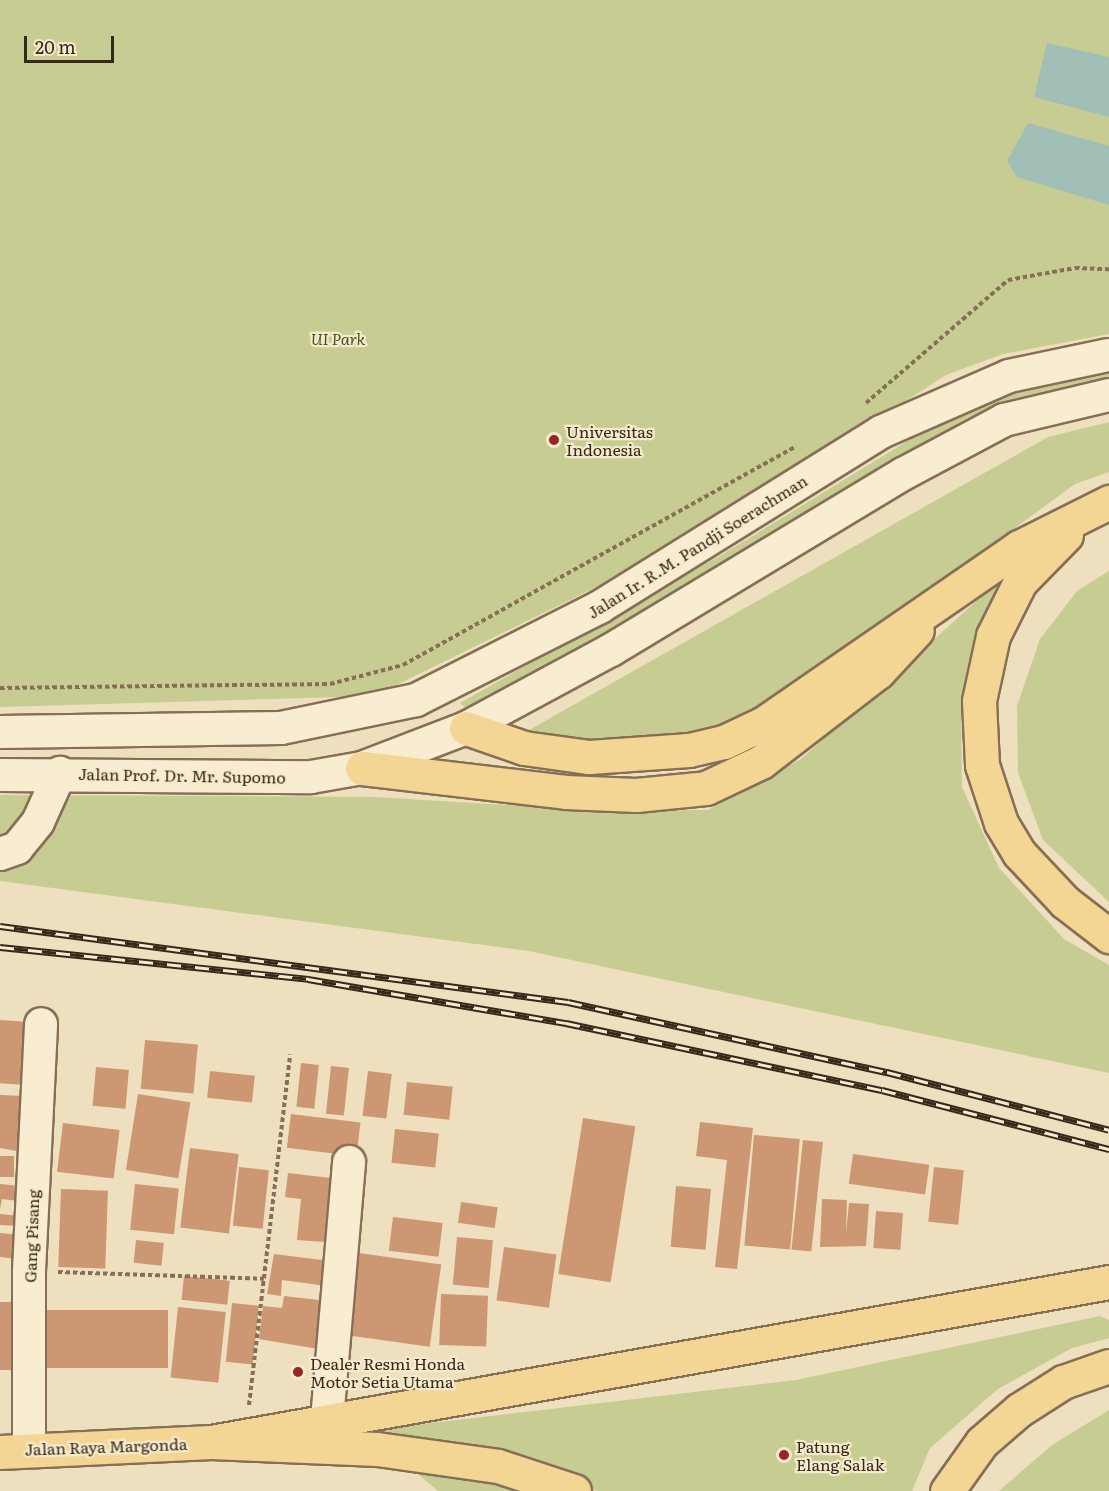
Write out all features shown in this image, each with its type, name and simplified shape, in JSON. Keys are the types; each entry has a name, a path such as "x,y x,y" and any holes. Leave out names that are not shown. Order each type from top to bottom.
{"main road":[{"path":"466,728 524,748 589,757 706,747 764,723 1019,547 1109,504"},
{"path":"1109,504 1040,558 1003,611 983,667 979,732 988,791 1019,853 1065,902 1109,936"},
{"path":"362,768 566,792 646,794 706,788 761,762 878,672 914,636 928,610"},
{"path":"211,1442 246,1433 1109,1282"},
{"path":"947,1491 982,1442 1019,1410 1063,1382 1109,1366"},
{"path":"211,1442 413,1452 498,1466 574,1491"},
{"name":"Jalan Raya Margonda","path":"15,1450 211,1442"}],"street":[{"name":"Jalan Ir. R.M. Pandji Soerachman","path":"0,732 281,728 416,700 488,669 600,607 881,432 1009,376 1109,355"},
{"path":"362,768 466,728 611,650 995,425 1109,395"},
{"name":"Jalan Prof. Dr. Mr. Supomo","path":"0,775 60,773 310,777 362,768"},
{"path":"0,854 17,849 38,822 60,773"},
{"name":"Gang Pisang","path":"15,1450 29,1271 41,1024"},
{"path":"327,1420 349,1161"}],"path":[{"path":"856,412 1008,280 1075,268 1109,269"},
{"path":"0,688 330,684 403,665 806,440"},
{"path":"246,1433 290,1054"},
{"path":"29,1271 264,1279"}],"green space":[{"name":"UI Park","path":"0,0 1109,0 1109,334 1003,354 946,375 676,548 374,696 0,707"},
{"path":"1109,369 1109,382 1048,392 967,418 728,567 467,709 460,703 723,554 963,407 1048,380"},
{"path":"1109,422 1109,472 1075,484 733,735 640,748 529,730 1048,437"},
{"path":"1020,562 986,620 961,697 962,787 999,868 1064,939 1109,965 1109,1073 529,951 0,881 0,795 376,797 606,811 708,810 801,759"},
{"path":"1109,571 1109,902 1043,840 1018,773 1017,706 1040,639 1077,591"},
{"path":"1100,1316 1109,1320 1109,1338 1072,1348 998,1389 930,1448 912,1491 597,1491 558,1471 354,1432 796,1380"},
{"path":"1109,1410 1109,1491 999,1491 1052,1445"},
{"path":"409,1466 521,1491 438,1491"}],"water":[{"path":"1047,43 1109,57 1109,117 1034,97"},
{"path":"1028,123 1109,146 1109,205 1017,177 1007,161"}],"building":[{"path":"0,1020 30,1022 26,1085 0,1083"},
{"path":"145,1040 198,1045 194,1093 141,1089"},
{"path":"301,1063 319,1065 314,1109 296,1107"},
{"path":"331,1066 349,1068 344,1116 326,1114"},
{"path":"96,1067 129,1070 125,1109 93,1106"},
{"path":"210,1071 255,1076 252,1103 207,1098"},
{"path":"368,1071 392,1074 386,1119 363,1116"},
{"path":"407,1082 453,1087 449,1120 404,1115"},
{"path":"138,1094 190,1102 178,1178 126,1170"},
{"path":"0,1095 24,1096 18,1123 32,1124 22,1152 0,1148"},
{"path":"291,1114 360,1123 356,1156 287,1148"},
{"path":"583,1118 635,1126 611,1282 558,1274"},
{"path":"700,1122 753,1128 737,1269 715,1267 727,1160 696,1156"},
{"path":"63,1123 120,1130 114,1179 57,1172"},
{"path":"395,1129 439,1134 435,1167 391,1163"},
{"path":"754,1135 800,1139 790,1250 744,1246"},
{"path":"803,1140 823,1142 811,1251 792,1249"},
{"path":"190,1148 239,1154 229,1233 180,1227"},
{"path":"853,1154 929,1165 925,1194 849,1184"},
{"path":"0,1156 14,1156 14,1177 0,1177"},
{"path":"239,1167 269,1170 263,1229 233,1226"},
{"path":"934,1167 964,1170 958,1225 928,1222"},
{"path":"288,1173 331,1178 329,1190 343,1192 338,1243 297,1240 301,1199 285,1197"},
{"path":"0,1184 21,1186 19,1201 2,1199 0,1209"},
{"path":"135,1184 179,1189 174,1234 130,1230"},
{"path":"676,1186 711,1189 706,1250 671,1247"},
{"path":"61,1189 108,1191 105,1269 58,1267"},
{"path":"822,1199 847,1200 846,1234 849,1203 869,1204 866,1246 820,1247"},
{"path":"461,1202 498,1207 495,1228 458,1223"},
{"path":"876,1211 903,1213 900,1250 873,1248"},
{"path":"0,1214 20,1216 20,1226 0,1225"},
{"path":"393,1217 443,1223 438,1257 389,1251"},
{"path":"0,1233 28,1236 24,1260 0,1257"},
{"path":"457,1237 493,1240 489,1288 453,1285"},
{"path":"136,1240 164,1243 161,1266 134,1263"},
{"path":"504,1247 556,1254 549,1308 496,1300"},
{"path":"359,1253 441,1265 430,1347 347,1335"},
{"path":"274,1254 338,1262 334,1287 282,1280 281,1296 267,1294"},
{"path":"184,1276 230,1281 227,1305 181,1300"},
{"path":"441,1294 488,1296 486,1347 439,1345"},
{"path":"284,1296 336,1302 330,1351 259,1339 263,1306 282,1308"},
{"path":"0,1302 25,1302 25,1370 0,1370"},
{"path":"232,1303 259,1306 253,1364 226,1362"},
{"path":"178,1307 226,1312 218,1383 171,1378"},
{"path":"46,1310 168,1310 168,1368 46,1368"}],"railway":[{"path":"0,926 568,1002 887,1072 1109,1130"},
{"path":"0,947 308,979 566,1023 882,1090 1109,1149"}],"place":[{"name":"Universitas Indonesia","path":"554,440"},
{"name":"Dealer Resmi Honda Motor Setia Utama","path":"298,1372"},
{"name":"Patung Elang Salak","path":"784,1455"}]}
